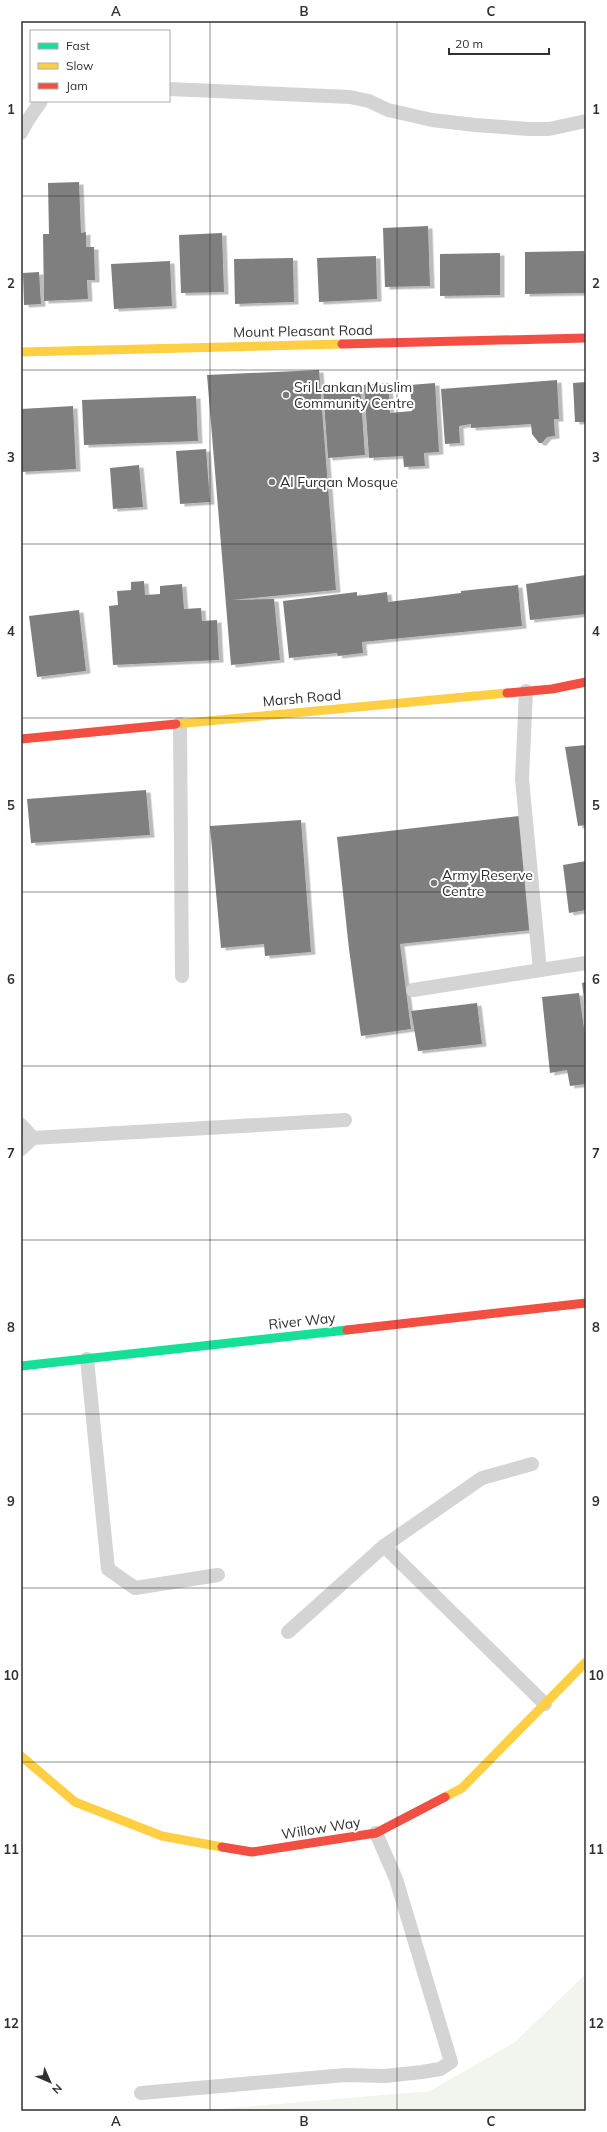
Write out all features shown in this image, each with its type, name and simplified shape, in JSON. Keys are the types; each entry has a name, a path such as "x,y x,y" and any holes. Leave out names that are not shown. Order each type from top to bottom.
{"street":[{"name":"Mount Pleasant Road","path":"21,352 586,338"},
{"name":"Marsh Road","path":"21,739 526,691 586,682"},
{"name":"River Way","path":"21,1366 586,1303"},
{"name":"Willow Way","path":"21,1756 75,1802 162,1836 252,1852 376,1833 462,1788 586,1662"}],"lane":[{"path":"170,89 350,96 369,101 388,110 432,120 529,129 549,129 586,121"},
{"path":"21,133 40,102"},
{"path":"526,691 522,779 540,970"},
{"path":"180,724 182,976"},
{"path":"413,990 586,963"},
{"path":"21,1148 33,1138 345,1120"},
{"path":"21,1124 33,1138"},
{"path":"87,1359 108,1569 135,1588 218,1575"},
{"path":"288,1632 384,1546 482,1478 532,1464"},
{"path":"384,1546 545,1704"},
{"path":"141,2093 345,2075 385,2076 440,2069 451,2062 396,1879 376,1833"}],"shaded area":[{"path":"586,1974 586,2111 197,2111 430,2091 515,2042"}],"building":[{"path":"79,182 81,233 86,232 86,247 94,247 95,280 87,280 88,299 44,301 43,234 49,234 48,183"},
{"path":"428,226 430,286 385,287 383,228"},
{"path":"222,233 224,292 181,293 179,235"},
{"path":"584,251 585,293 525,294 525,252"},
{"path":"500,253 500,295 440,296 440,254"},
{"path":"376,256 377,299 319,302 317,258"},
{"path":"293,258 294,302 235,304 234,259"},
{"path":"170,261 172,306 114,309 111,264"},
{"path":"39,272 41,304 24,305 23,273"},
{"name":"Al Furqan Mosque","path":"319,370 336,590 232,600 274,599 280,660 231,665 207,375"},
{"path":"557,380 559,419 554,419 555,436 547,437 542,443 539,443 532,434 531,424 471,428 471,424 459,426 460,443 445,444 441,389"},
{"path":"586,382 586,422 575,422 573,383"},
{"path":"388,383 390,413 412,411 410,385 435,383 439,452 424,453 425,466 404,467 403,456 369,458 364,385"},
{"path":"360,385 365,455 328,458 323,388"},
{"path":"196,396 198,441 84,445 82,400"},
{"path":"73,406 76,469 21,472 21,409"},
{"path":"206,449 210,502 180,504 176,451"},
{"path":"139,465 143,507 113,509 110,468"},
{"path":"586,575 586,614 530,620 526,584"},
{"path":"144,581 145,595 160,594 160,586 182,584 184,609 201,608 202,621 217,620 219,660 113,665 109,606 118,605 117,591 131,590 131,582"},
{"path":"518,585 522,626 362,642 363,653 338,656 337,653 289,658 283,601 357,592 357,596 387,592 388,602 461,593 461,591"},
{"path":"79,610 86,671 37,677 29,616"},
{"path":"586,745 586,825 578,826 565,747"},
{"path":"146,790 150,835 31,843 27,799"},
{"name":"Army Reserve Centre","path":"519,816 532,930 400,944 411,1029 361,1036 349,949 337,837"},
{"path":"301,820 311,952 265,956 264,944 221,948 210,826"},
{"path":"586,861 586,910 569,913 563,865"},
{"path":"586,982 586,1007 585,1007 582,983"},
{"path":"579,993 586,1042 586,1084 570,1086 567,1070 550,1073 542,997"},
{"path":"477,1003 482,1044 418,1051 411,1011"}],"traffic: fast":[{"path":"21,1366 347,1330"}],"traffic: slow":[{"path":"21,352 342,344"},
{"path":"176,724 507,693"},
{"path":"445,1797 462,1788 586,1662"},
{"path":"21,1756 75,1802 162,1836 222,1847"}],"traffic: jam":[{"path":"342,344 586,338"},
{"path":"507,693 552,689 586,682"},
{"path":"21,739 176,724"},
{"path":"347,1330 586,1303"},
{"path":"222,1847 252,1852 376,1833 445,1797"}],"place":[{"name":"Sri Lankan Muslim Community Centre","path":"286,395"},
{"name":"Al Furqan Mosque","path":"272,482"},
{"name":"Army Reserve Centre","path":"434,883"}]}
